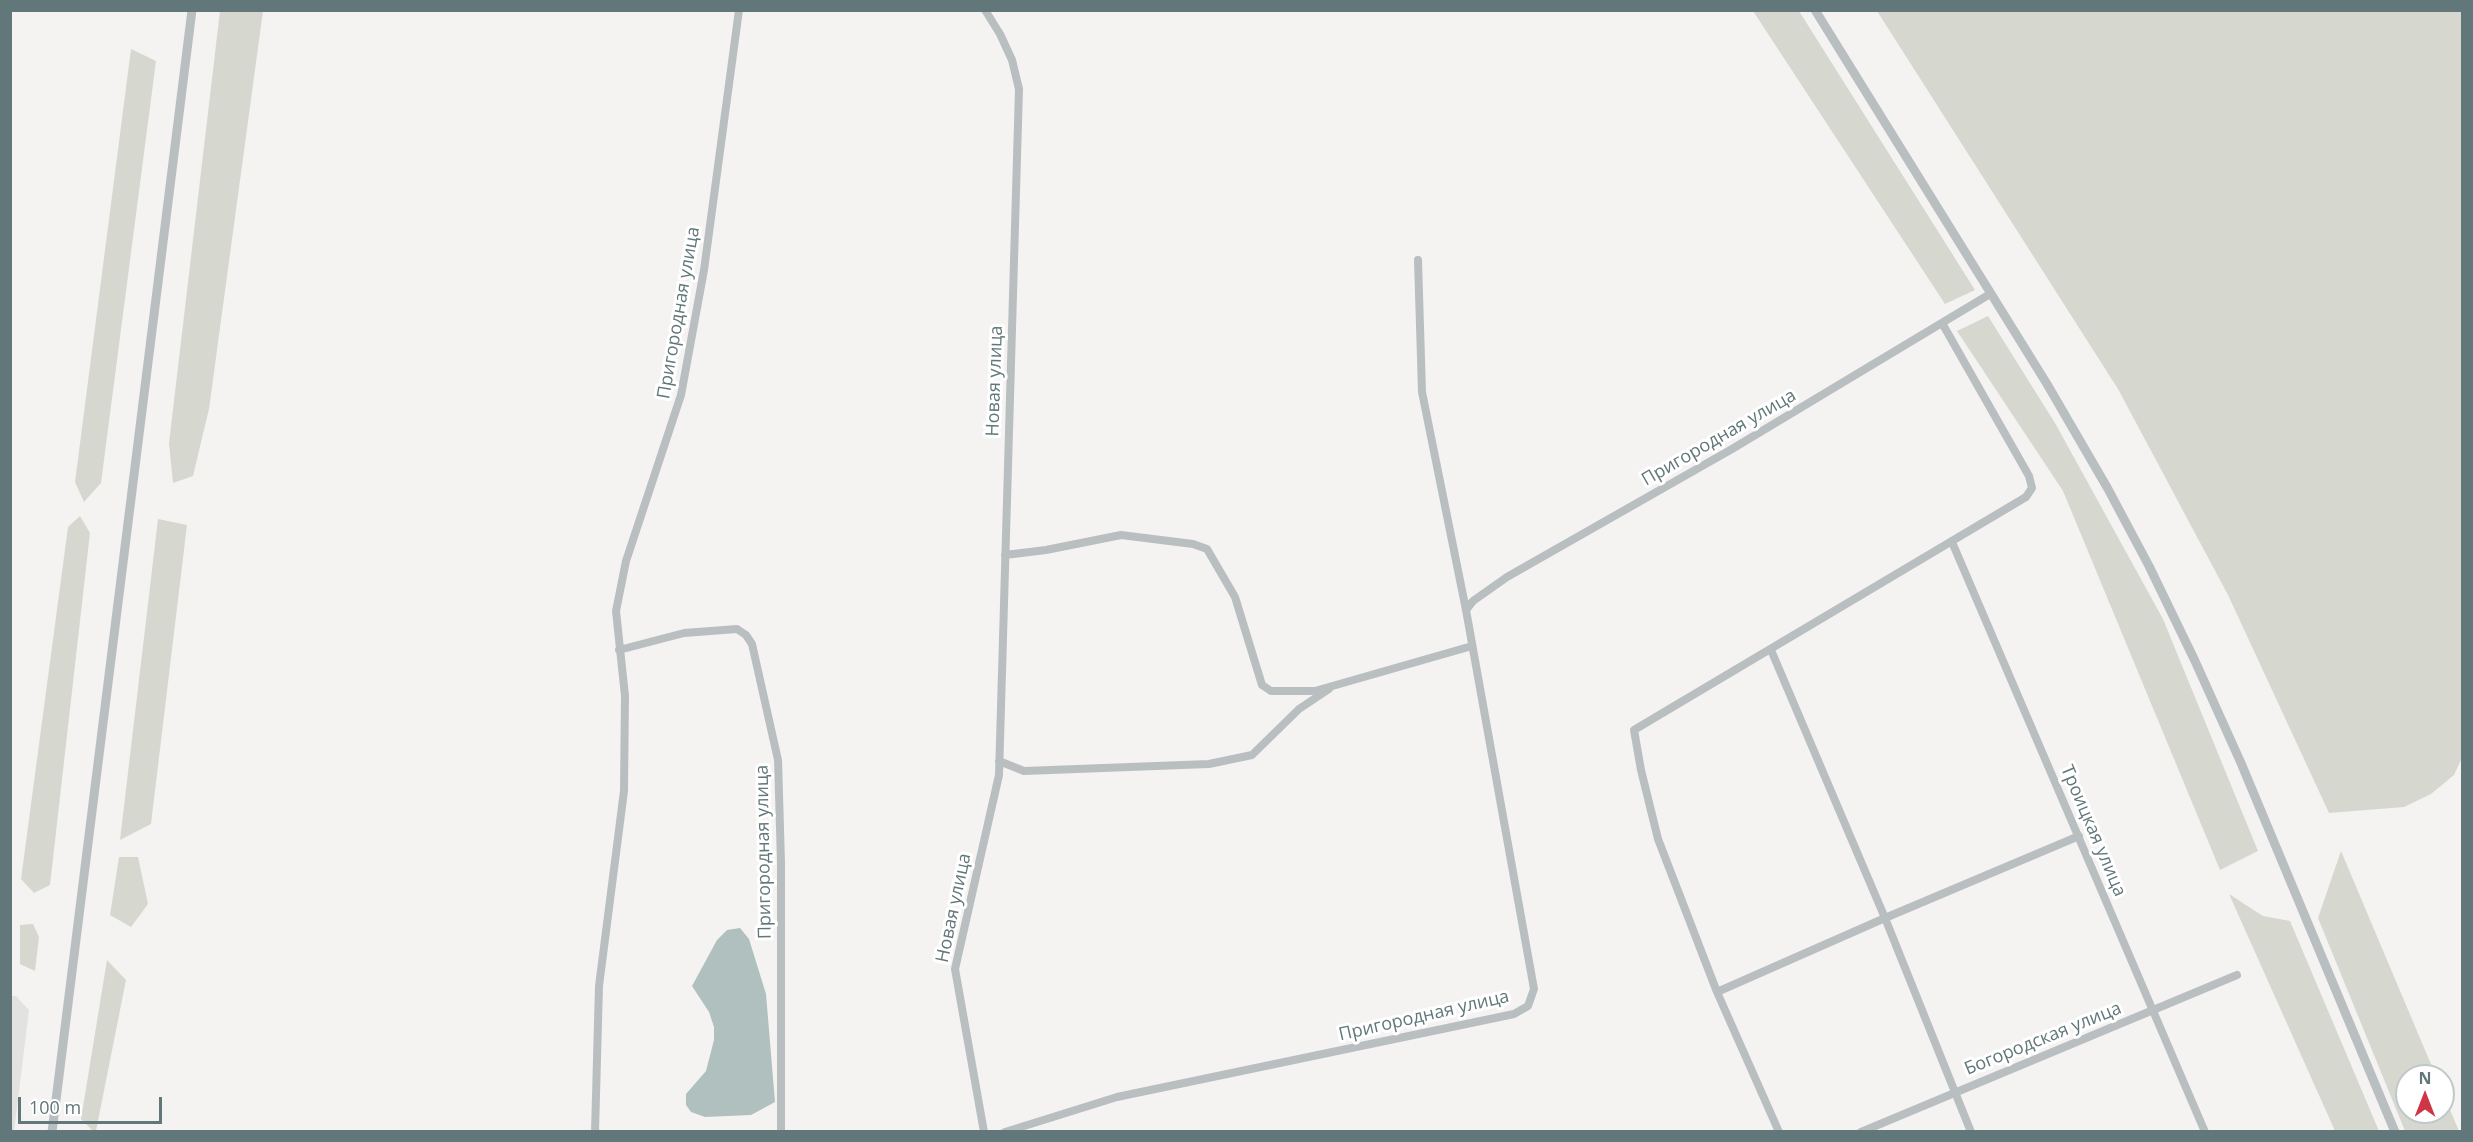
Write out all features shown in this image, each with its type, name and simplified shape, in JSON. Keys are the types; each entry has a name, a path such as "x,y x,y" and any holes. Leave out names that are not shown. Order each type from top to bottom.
{"street":[{"path":"52,1131 192,10"},
{"name":"Пригородная улица","path":"596,1131 599,986 624,791 625,696 616,611 626,561 681,395 704,270 739,10"},
{"name":"Новая улица","path":"984,1131 955,969 999,775 1019,89 1012,60 985,10"},
{"path":"1815,10 2047,384 2108,489 2195,661 2246,774 2395,1131"},
{"name":"Пригородная улица","path":"1005,1131 1117,1097 1514,1014 1528,1006 1534,989 1466,610 1422,392 1418,260"},
{"name":"Пригородная улица","path":"1466,610 1473,601 1507,577 1732,449 1990,294"},
{"path":"1779,1131 1717,992 1658,839 1634,730 2026,497 2032,488 2029,476 1942,323"},
{"path":"1005,555 1120,535 1193,544 1207,549 1235,597 1262,686 1271,691 1315,691 1472,646"},
{"name":"Троицкая улица","path":"1952,542 2205,1131"},
{"name":"Пригородная улица","path":"619,650 684,633 737,629 746,635 752,644 778,760 781,862 781,1131"},
{"path":"1771,650 1885,918 1971,1131"},
{"path":"999,761 1024,771 1209,765 1252,755 1299,709 1332,686"},
{"path":"1717,992 2079,836"},
{"name":"Богородская улица","path":"1861,1131 2236,975"}],"shaded area":[{"path":"220,11 263,11 209,409 193,476 173,483 169,443"},
{"path":"1753,11 1799,11 1975,290 1945,304"},
{"path":"1877,11 2462,11 2462,758 2454,775 2431,794 2404,807 2329,813 2228,595 2118,389"},
{"path":"131,49 156,61 101,483 84,502 75,482"},
{"path":"1988,316 2055,423 2163,619 2258,851 2220,870 2063,491 1957,331"},
{"path":"80,516 90,533 50,885 34,893 21,879 68,527"},
{"path":"158,519 187,525 151,824 120,840"},
{"path":"2341,851 2431,1064 2395,1064 2395,1107 2318,918"},
{"path":"119,857 138,857 148,904 131,927 110,915"},
{"path":"2229,894 2263,916 2290,921 2379,1131 2335,1131"},
{"path":"33,924 39,937 35,971 20,964 20,925"},
{"path":"740,928 749,939 766,994 775,1102 751,1115 705,1117 691,1112 686,1105 686,1094 706,1071 714,1040 714,1027 709,1012 692,986 717,940 727,930"},
{"path":"107,960 126,980 96,1131 93,1131 81,1119"},
{"path":"11,996 16,996 29,1010 14,1132 10,1131"},
{"path":"2455,1122 2459,1131 2405,1131 2402,1124 2455,1124"}]}
